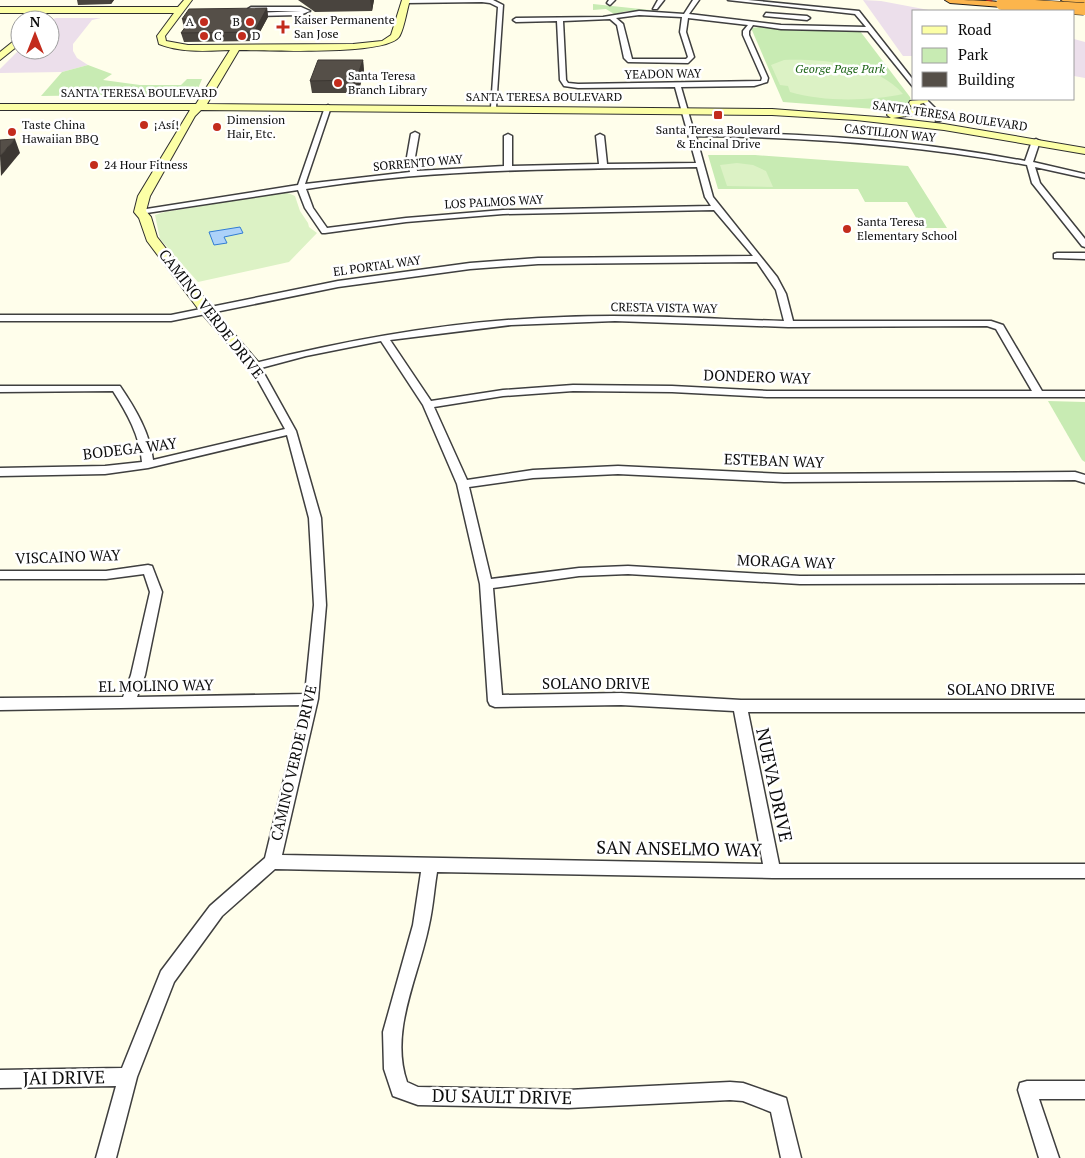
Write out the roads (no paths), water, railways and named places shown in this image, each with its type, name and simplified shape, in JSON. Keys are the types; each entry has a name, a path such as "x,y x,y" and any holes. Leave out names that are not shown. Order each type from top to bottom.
{"highway":[{"path":"950,0 1002,4 1085,6"},
{"path":"1066,0 1085,6"}],"main road":[{"path":"188,0 184,12 161,36 162,42 178,47 236,48 352,47 384,43 391,40 397,33 406,0"},
{"path":"58,2 64,8 86,10 184,12"},
{"path":"60,14 86,10"},
{"path":"60,14 184,12"},
{"path":"0,57 10,48"},
{"path":"145,213 144,196 236,48"},
{"path":"211,89 220,96 238,104"},
{"path":"167,104 211,89"},
{"path":"892,115 916,112 918,110 914,103 921,100"},
{"name":"SANTA TERESA BOULEVARD","path":"0,101 167,104 199,109 238,104 377,102 494,107 684,108 811,114 941,124 1085,144"},
{"path":"167,104 186,112 238,104"},
{"name":"SANTA TERESA BOULEVARD","path":"0,108 167,104"},
{"name":"SANTA TERESA BOULEVARD","path":"238,104 503,111 784,106 892,115 1085,151"},
{"name":"CAMINO VERDE DRIVE","path":"145,213 145,222 151,238 207,311 255,366"}],"street":[{"path":"406,0 482,0 491,1 501,6 494,107"},
{"path":"654,8 661,0"},
{"path":"612,18 620,24 626,58 630,61 688,61 691,57 681,26 684,15 696,0"},
{"path":"730,0 791,3 808,8 857,12 912,83"},
{"path":"739,8 744,1"},
{"path":"766,15 807,19 808,8"},
{"path":"301,9 307,11 300,13 245,11 301,9"},
{"path":"516,20 612,18 639,13 684,15 750,24 809,29 870,29"},
{"name":"YEADON WAY","path":"560,19 563,80 566,85 678,86 754,84 764,82 765,78 746,35 750,24"},
{"path":"678,86 706,191 716,208 760,259 780,290 789,324"},
{"path":"924,100 931,110 928,112 941,124"},
{"path":"301,187 301,182 328,107"},
{"path":"414,174 411,157 415,134"},
{"name":"CASTILLON WAY","path":"691,134 834,138 943,150 1030,164 1085,176"},
{"path":"508,136 508,168"},
{"path":"600,136 603,166"},
{"path":"1036,141 1029,160 1036,183 1085,244"},
{"name":"SORRENTO WAY","path":"145,213 301,187 414,174 508,168 699,165"},
{"name":"LOS PALMOS WAY","path":"301,187 301,192 310,212 325,231 406,220 503,212 716,208"},
{"path":"1057,256 1085,256"},
{"name":"EL PORTAL WAY","path":"0,318 171,318 338,284 470,266 538,261 760,259"},
{"name":"CRESTA VISTA WAY","path":"255,366 383,337 489,324 574,319 666,319 789,324 988,323 1000,327 1038,393"},
{"name":"SOLANO DRIVE","path":"383,337 428,405 463,484 486,584 495,701 621,699 741,706 1085,706"},
{"name":"CAMINO VERDE DRIVE","path":"106,1158 128,1077 168,977 216,911 272,862 311,699 320,605 315,518 291,431 255,366"},
{"path":"0,389 116,388 128,405 148,454 148,465"},
{"name":"DONDERO WAY","path":"428,405 503,393 573,388 654,388 766,394 1085,394"},
{"name":"BODEGA WAY","path":"0,472 106,470 148,465 291,431"},
{"name":"ESTEBAN WAY","path":"463,484 533,474 618,470 784,478 1075,476 1085,479"},
{"name":"VISCAINO WAY","path":"0,575 106,575 148,569 156,592 138,675 128,703"},
{"name":"MORAGA WAY","path":"486,584 579,572 628,570 800,580 1085,579"},
{"name":"EL MOLINO WAY","path":"0,704 287,701 311,699"},
{"name":"NUEVA DRIVE","path":"741,706 742,722 772,871"},
{"name":"SAN ANSELMO WAY","path":"272,862 772,871 1085,870"},
{"name":"DU SAULT DRIVE","path":"430,864 421,925 392,1032 393,1069 400,1090 418,1096 568,1099 742,1092 779,1104 791,1158"},
{"name":"JAI DRIVE","path":"0,1079 128,1077"},
{"path":"1049,1158 1027,1090 1085,1090"}],"water":[{"path":"240,227 243,233 224,237 227,243 214,245 209,232"}],"tram line":[{"path":"986,0 992,1"}],"place":[{"name":"A","path":"204,22"},
{"name":"B","path":"250,22"},
{"name":"Kaiser Permanente San Jose","path":"283,27"},
{"name":"C","path":"204,36"},
{"name":"D","path":"242,36"},
{"name":"Santa Teresa Branch Library","path":"338,83"},
{"name":"Santa Teresa Boulevard & Encinal Drive","path":"718,115"},
{"name":"¡Así!","path":"144,125"},
{"name":"Dimension Hair, Etc.","path":"217,127"},
{"name":"Taste China Hawaiian BBQ","path":"12,132"},
{"name":"24 Hour Fitness","path":"94,165"},
{"name":"Santa Teresa Elementary School","path":"847,229"}],"park label":[{"name":"George Page Park","path":"840,69"}]}
